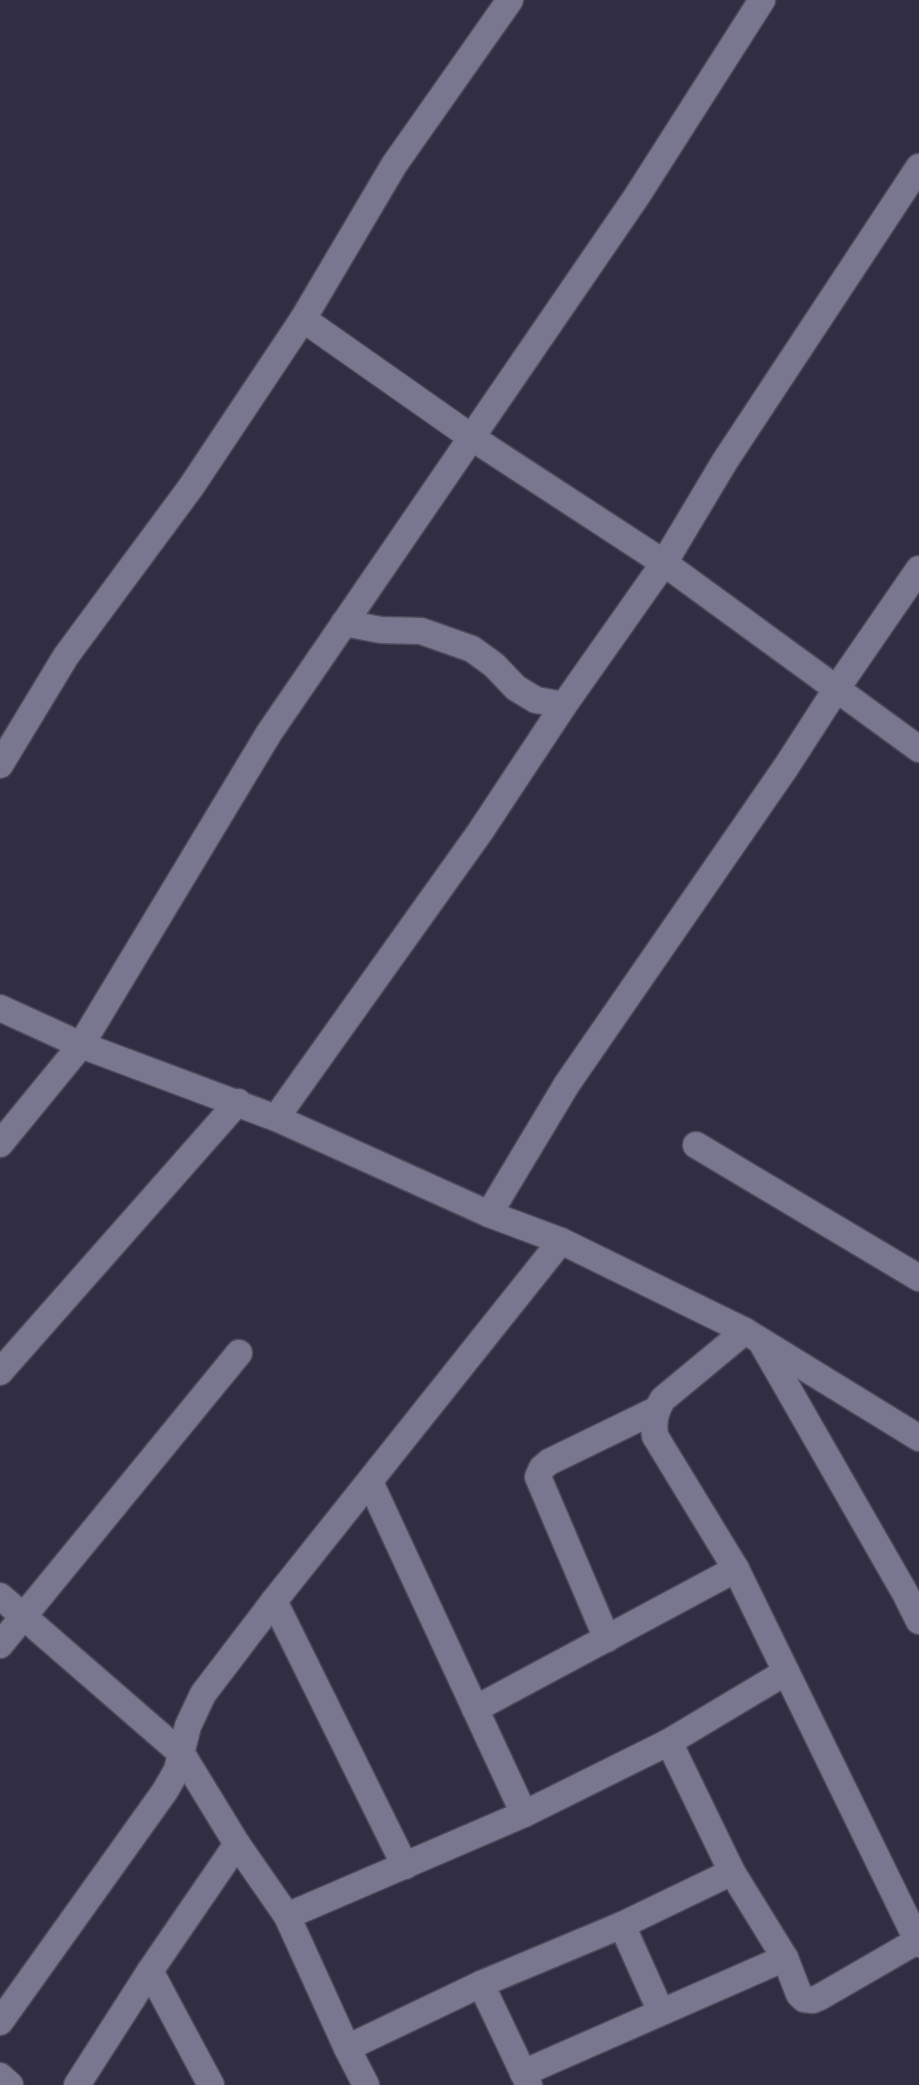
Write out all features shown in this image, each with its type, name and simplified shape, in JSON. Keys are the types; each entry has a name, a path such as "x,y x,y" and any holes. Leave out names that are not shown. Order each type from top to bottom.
{"street":[{"path":"0,765 66,656 191,486 303,319 394,165 510,0"},
{"path":"0,1144 81,1045 268,733 637,196 762,0"},
{"path":"276,1118 480,832 564,705 664,563 725,461 919,167"},
{"path":"303,319 471,437 664,563 919,749"},
{"path":"489,1214 567,1084 786,767 837,688 919,569"},
{"path":"344,624 381,630 421,631 472,649 494,665 516,688 536,700 564,705"},
{"path":"0,1008 81,1045 238,1102 489,1214 560,1241 754,1337 919,1438"},
{"path":"0,1372 238,1102"},
{"path":"696,1145 919,1278"},
{"path":"0,2022 165,1791 177,1770 188,1726 203,1694 274,1601 560,1241"},
{"path":"669,1742 732,1872 785,1958 799,1994 804,1998 813,2000 918,1942 736,1569 655,1436 656,1410 663,1399 754,1337"},
{"path":"754,1337 905,1592 919,1621"},
{"path":"0,1645 239,1353"},
{"path":"607,1638 538,1477 542,1468 549,1462 656,1410"},
{"path":"370,1482 524,1814"},
{"path":"475,1709 736,1569"},
{"path":"0,1596 182,1754 237,1844 287,1916 347,2048 366,2085"},
{"path":"274,1601 404,1866"},
{"path":"287,1916 524,1814 669,1742 786,1672"},
{"path":"77,2085 150,1971 237,1844"},
{"path":"347,2048 481,1984 622,1925 732,1872"},
{"path":"622,1925 661,2012"},
{"path":"481,1984 526,2079 661,2012 785,1958"},
{"path":"150,1971 211,2085"},
{"path":"0,2076 10,2085"}]}
